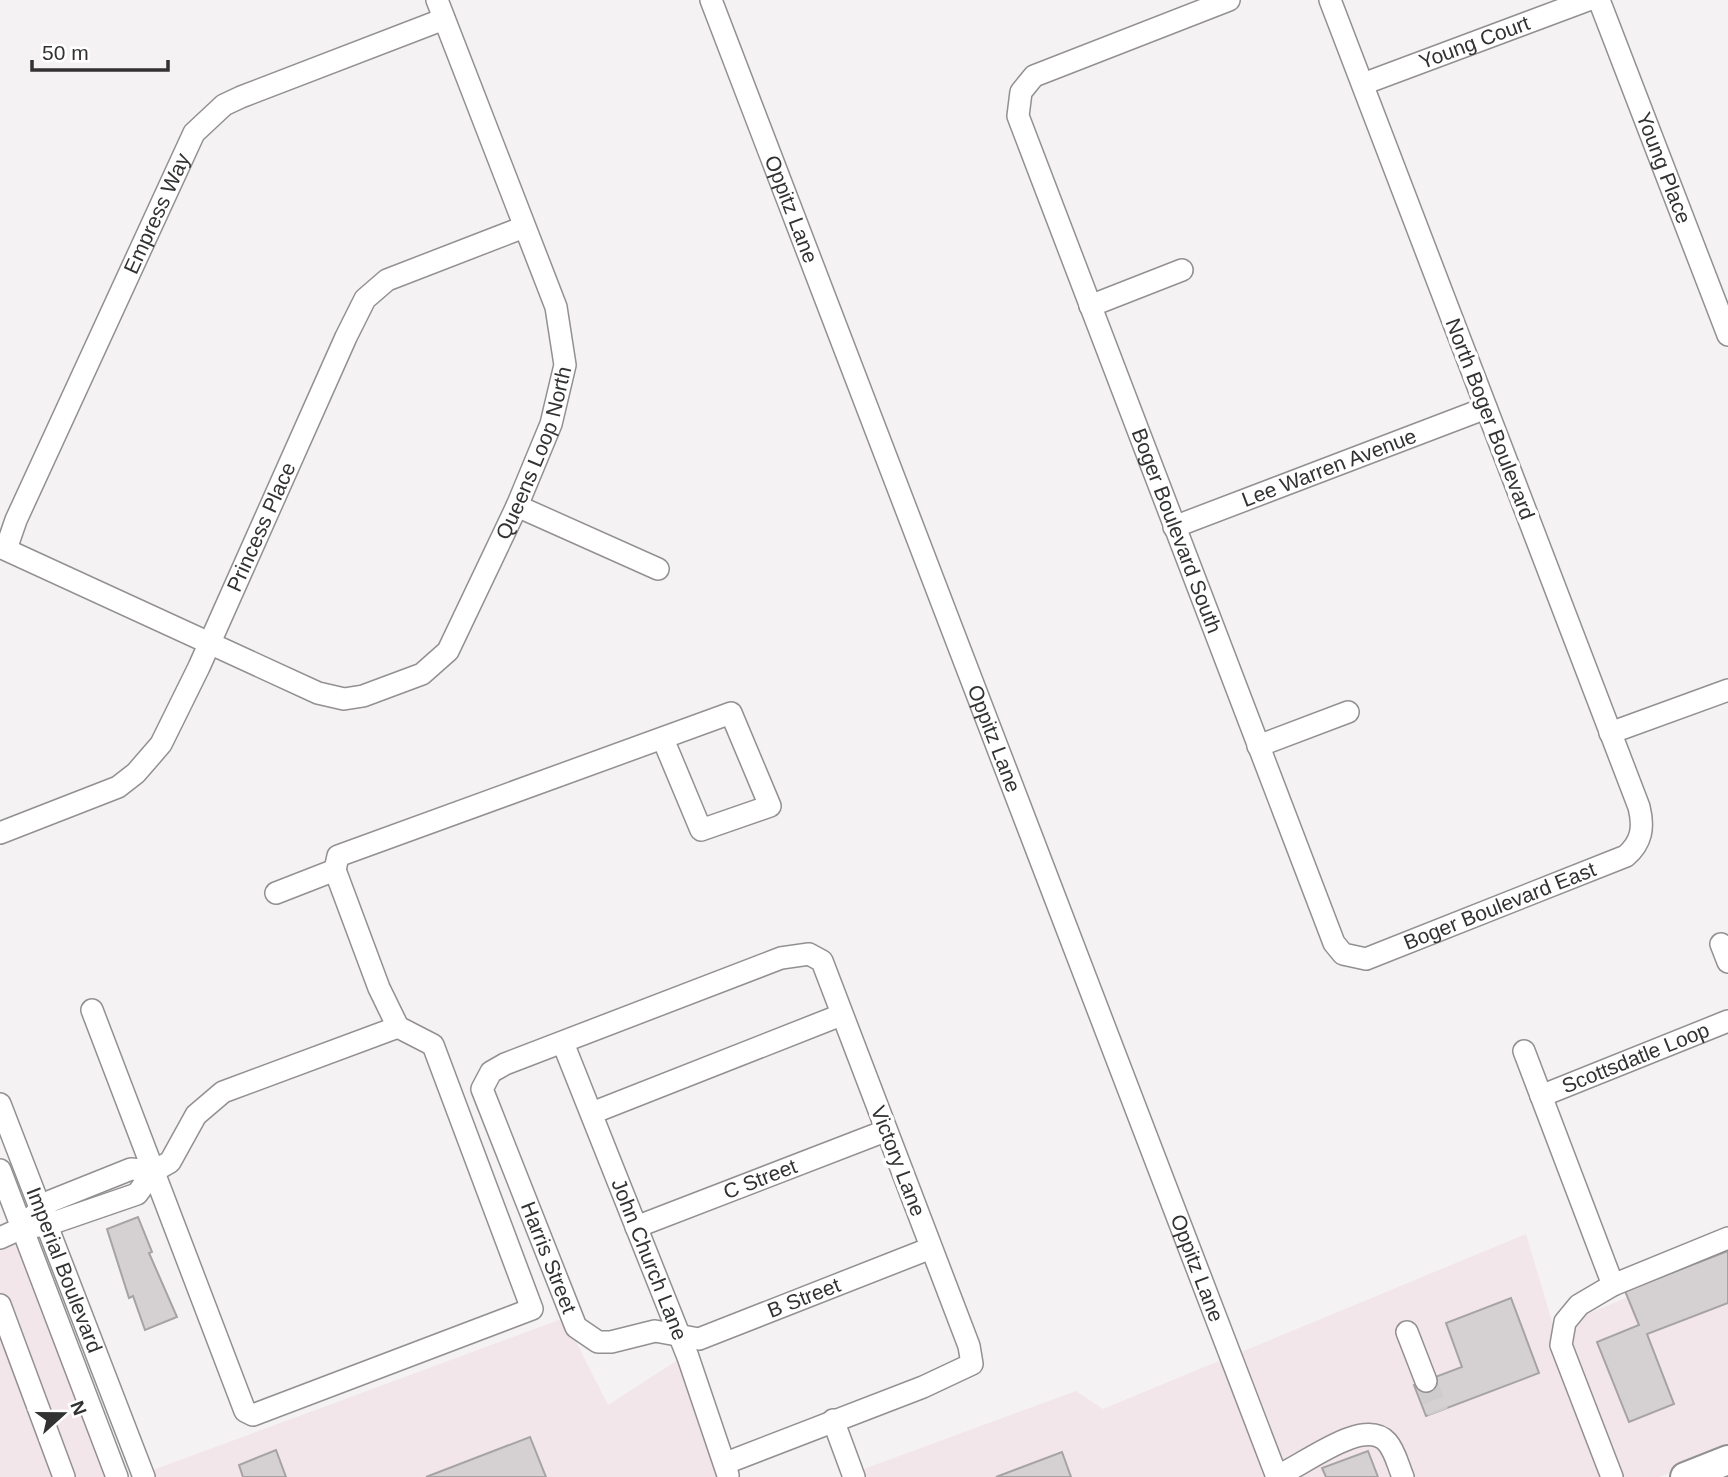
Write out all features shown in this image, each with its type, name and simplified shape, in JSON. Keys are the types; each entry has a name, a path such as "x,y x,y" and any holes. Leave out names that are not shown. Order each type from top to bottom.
{"main road":[{"path":"1685,1477 1720,1468"}],"street":[{"name":"Oppitz Lane","path":"711,0 1277,1476"},
{"name":"Boger Boulevard South","path":"1229,0 1043,71 1034,76 1021,92 1018,116 1334,943 1343,954 1355,958"},
{"name":"North Boger Boulevard","path":"1330,0 1639,807 1642,829 1640,840"},
{"name":"Young Court","path":"1363,84 1588,0"},
{"name":"Young Place","path":"1599,0 1728,335"},
{"name":"Queens Loop North","path":"3,548 318,693 344,699 363,696 422,674 449,651 517,506 551,424 565,365 556,307 440,9"},
{"name":"Empress Way","path":"3,548 194,133 224,105 440,9"},
{"name":"Princess Place","path":"0,833 118,787 136,773 161,744 365,299 387,279 524,227"},
{"path":"1090,306 1182,270"},
{"name":"Lee Warren Avenue","path":"1174,527 1486,408"},
{"path":"517,506 658,569"},
{"path":"1610,733 1728,690"},
{"path":"1258,746 1349,712"},
{"path":"92,1010 246,1411 253,1415 532,1309 433,1045 398,1027 379,988 335,870 338,856 731,713 770,806 701,830 663,739"},
{"name":"Boger Boulevard East","path":"1355,958 1374,957 1394,946 1626,856 1640,840"},
{"path":"276,892 335,870"},
{"name":"Victory Lane","path":"563,1043 781,958 813,956 822,961 969,1346 972,1364 967,1369 833,1420"},
{"path":"592,1113 841,1016"},
{"name":"Scottsdatle Loop","path":"1541,1096 1728,1021"},
{"path":"0,1238 44,1217 137,1194 154,1171 170,1162 196,1115 223,1092 398,1027"},
{"name":"Harris Street","path":"563,1043 505,1064 491,1072 482,1089 576,1327 598,1342 611,1342 655,1331 677,1336"},
{"name":"John Church Lane","path":"563,1043 636,1227 727,1470"},
{"path":"1524,1051 1613,1285"},
{"name":"Imperial Boulevard","path":"0,1104 6,1139 44,1217 144,1477"},
{"name":"C Street","path":"636,1227 886,1131"},
{"name":"Imperial Boulevard","path":"0,1170 117,1477"},
{"path":"1612,1477 1561,1345 1561,1333 1570,1313 1613,1285 1728,1238"},
{"name":"B Street","path":"677,1336 699,1339 931,1248"},
{"path":"0,1305 64,1477"},
{"path":"1407,1332 1426,1381"},
{"path":"727,1470 833,1420 854,1477"},
{"path":"1277,1476 1343,1440 1370,1432 1385,1439 1403,1477"}],"shaded area":[{"path":"8,1223 105,1477 0,1477 0,1225"},
{"path":"1526,1234 1553,1325 1551,1349 1601,1477 1289,1477 1241,1352"},
{"path":"1728,1255 1728,1450 1659,1477 1623,1477 1571,1343 1571,1334 1578,1318"},
{"path":"564,1318 608,1405 684,1356 717,1477 155,1477 153,1470"},
{"path":"1221,1360 1266,1477 842,1477 1076,1391 1103,1409"}],"building":[{"path":"138,1217 152,1252 149,1253 177,1317 145,1330 133,1296 129,1298 107,1229"},
{"path":"1728,1251 1728,1303 1647,1334 1674,1404 1629,1422 1597,1342 1639,1325 1625,1291"},
{"path":"1511,1298 1539,1373 1426,1416 1414,1385 1462,1367 1446,1323"},
{"path":"530,1437 546,1477 426,1477"},
{"path":"276,1450 286,1477 243,1477 239,1465"},
{"path":"1368,1451 1378,1477 1326,1477 1322,1468"},
{"path":"1062,1452 1071,1477 996,1477"}],"tunnel":[{"path":"1426,1381 1438,1412"}]}
